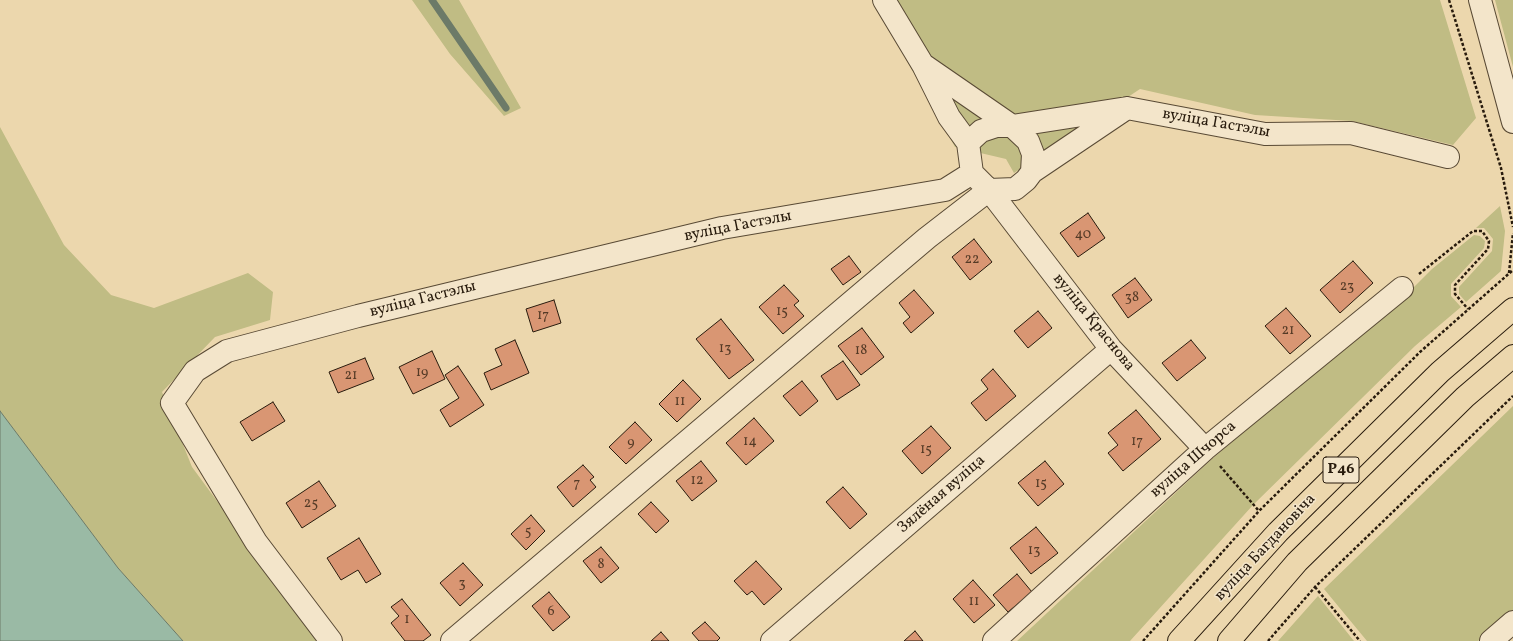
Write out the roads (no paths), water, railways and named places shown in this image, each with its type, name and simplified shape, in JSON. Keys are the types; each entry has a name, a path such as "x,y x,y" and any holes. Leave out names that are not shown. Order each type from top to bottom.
{"main road":[{"name":"вуліца Багдановіча","path":"1179,641 1283,527 1440,372 1511,308"},
{"name":"вуліца Багдановіча","path":"1229,641 1298,562 1465,397 1513,356"}],"street":[{"path":"884,0 923,65 949,117 968,143 972,173 989,190"},
{"path":"1480,0 1513,122"},
{"path":"923,65 1012,126 1028,141 1033,154 1032,172"},
{"path":"452,641 928,238 989,190 1015,189 1026,180 1032,172 1126,108"},
{"name":"вуліца Гастэлы","path":"968,143 981,131 996,126 1012,126 1126,108 1265,134 1351,133 1448,157"},
{"name":"вуліца Гастэлы","path":"331,641 256,542 172,402 195,371 227,351 358,316 722,228 945,190 972,173"},
{"name":"вуліца Краснова","path":"989,190 1111,349 1205,449"},
{"name":"вуліца Шчорса","path":"994,641 1205,449 1402,288"},
{"name":"Зялёная вуліца","path":"772,641 1111,349"},
{"path":"1491,641 1513,622"}],"waterway":[{"path":"432,0 506,108"}]}
